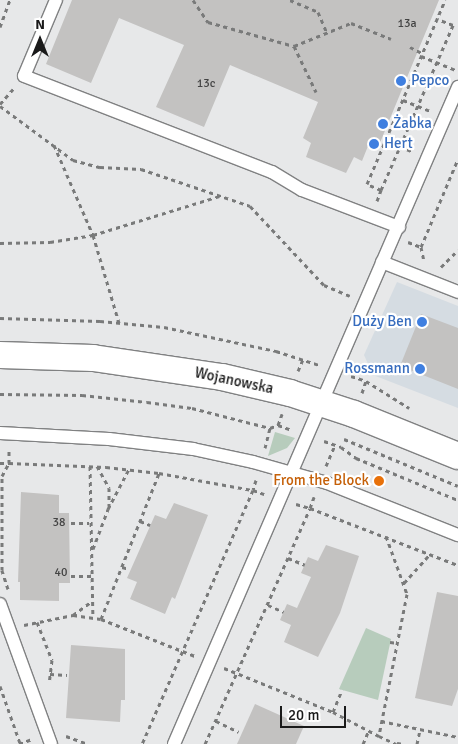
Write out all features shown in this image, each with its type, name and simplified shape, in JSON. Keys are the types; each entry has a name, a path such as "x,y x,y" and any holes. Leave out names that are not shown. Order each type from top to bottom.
{"street":[{"name":"Wojanowska","path":"0,356 94,358 164,366 275,389 321,403 458,456"}],"lane":[{"path":"56,0 24,76 272,172 302,190 399,226"},
{"path":"174,744 458,87"},
{"path":"382,262 458,292"},
{"path":"0,433 109,439 193,449 292,473 458,535"},
{"path":"0,604 51,744"}],"path":[{"path":"0,27 10,0"},
{"path":"193,0 208,22 294,46 351,23 392,39"},
{"path":"290,0 318,12 327,33"},
{"path":"382,190 367,184 445,0"},
{"path":"372,216 453,25 437,18"},
{"path":"294,46 316,92"},
{"path":"410,47 437,63 458,71"},
{"path":"0,106 72,160 100,167 141,169 250,206 324,285 354,297"},
{"path":"53,144 92,236 119,323"},
{"path":"402,250 405,241 421,247 458,159"},
{"path":"0,243 50,242 92,236 221,196"},
{"path":"350,306 357,289"},
{"path":"0,318 119,323 229,340 303,360"},
{"path":"0,394 82,395 148,402 192,408 270,428 278,425"},
{"path":"260,465 270,428"},
{"path":"344,439 458,486"},
{"path":"341,447 356,458 458,500"},
{"path":"11,597 2,570 2,476 9,464 97,466 129,469 253,490 142,744"},
{"path":"90,466 89,523 92,551 91,602 93,617"},
{"path":"97,466 109,488 108,509"},
{"path":"92,551 108,509 129,469"},
{"path":"101,619 159,473"},
{"path":"206,744 310,508 458,565"},
{"path":"140,521 150,524"},
{"path":"71,523 89,523"},
{"path":"379,736 407,594 386,536"},
{"path":"404,583 430,553"},
{"path":"288,558 305,565"},
{"path":"122,567 129,569"},
{"path":"71,576 92,576"},
{"path":"73,615 91,602"},
{"path":"268,605 284,612"},
{"path":"19,618 22,625 73,615 101,619 209,663 237,672 333,712 379,736 404,744"},
{"path":"37,622 52,660 48,688"},
{"path":"390,642 398,643"},
{"path":"50,674 67,675"},
{"path":"0,686 20,743"},
{"path":"333,712 342,690"},
{"path":"216,721 240,732"},
{"path":"381,722 458,737"},
{"path":"363,744 369,730"},
{"path":"417,744 420,730"},
{"path":"61,733 88,744"}],"shaded area":[{"path":"397,282 458,306 458,408 373,375 364,355"}],"green space":[{"path":"275,432 295,438 287,448 268,456"},
{"path":"366,628 391,639 378,700 339,689"}],"building":[{"path":"72,0 439,0 377,150 368,146 362,161 354,157 346,173 306,157 311,143 303,138 318,102 230,65 204,127 156,107 184,45 119,18 91,83 46,64"},
{"path":"421,314 458,328 458,389 400,366"},
{"path":"21,492 59,495 59,513 69,513 70,583 59,583 59,601 20,600 20,582 18,582"},
{"path":"174,503 208,515 175,599 172,597 165,614 130,599 137,582 127,578 155,515 166,519"},
{"path":"326,545 359,556 340,613 318,657 284,642 291,625 280,620 287,604 297,608 311,577 301,573 308,557 318,561"},
{"path":"437,592 458,596 458,689 452,706 415,698"},
{"path":"71,645 125,649 125,700 121,700 120,722 66,718"},
{"path":"255,704 304,726 296,744 237,744"}],"place":[{"name":"Pepco","path":"401,81"},
{"name":"Żabka","path":"383,124"},
{"name":"Hert","path":"374,144"},
{"name":"Duży Ben","path":"422,322"},
{"name":"Rossmann","path":"420,369"},
{"name":"From the Block","path":"379,481"}]}
